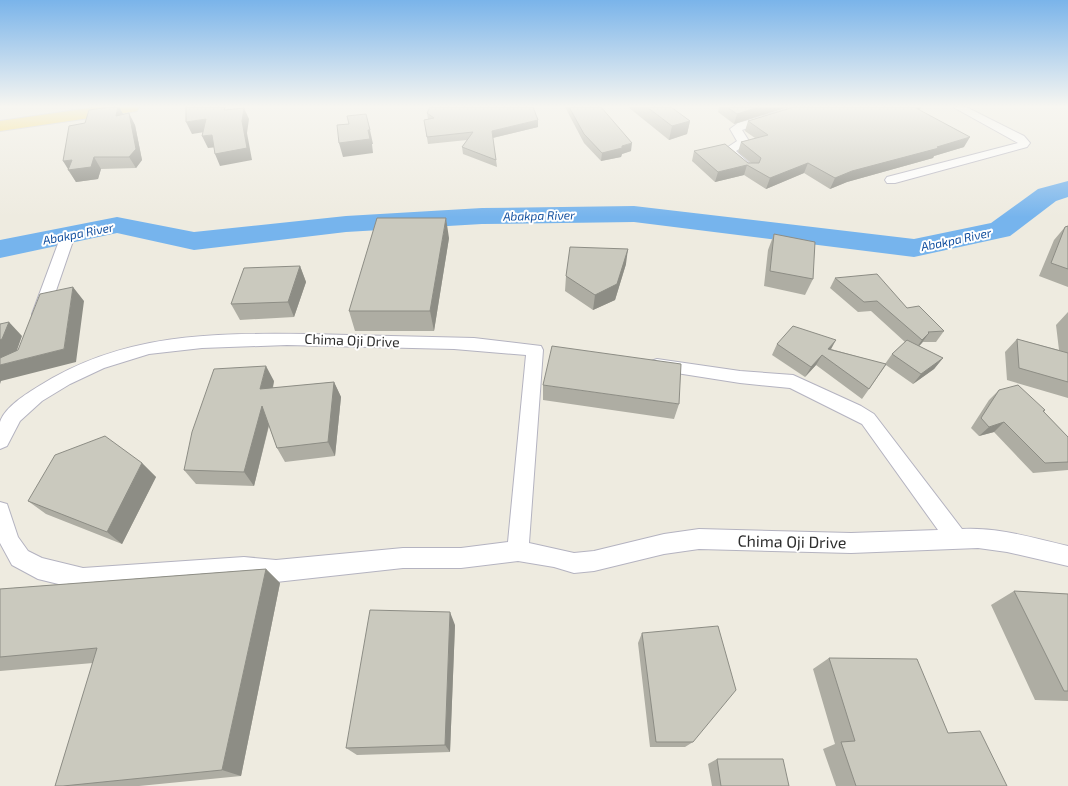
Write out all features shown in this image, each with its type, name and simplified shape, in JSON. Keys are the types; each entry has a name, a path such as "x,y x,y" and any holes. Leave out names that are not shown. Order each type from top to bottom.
{"street":[{"path":"738,144 730,148 729,153 750,169"},
{"path":"891,180 1023,144"},
{"path":"34,331 66,241"},
{"name":"Chima Oji Drive","path":"0,441 8,424 20,409 39,394 128,352 159,346 248,338 430,343 554,352"},
{"path":"518,551 535,350"},
{"path":"640,362 740,377 793,382 855,411 868,419 957,539"},
{"name":"Chima Oji Drive","path":"0,511 2,523 11,544 20,558 38,568 83,579 244,568 276,571 403,558 462,558 518,551 554,557 574,563 594,561 664,544 699,539 852,543 978,538 1007,542 1068,556"}],"building":[{"path":"66,144 135,144 136,149 129,157 94,157 91,167 68,170 72,160 63,161"},
{"path":"213,144 246,144 247,148 215,154"},
{"path":"464,144 494,144 496,160 462,147"},
{"path":"593,144 630,144 622,146 622,148 602,153"},
{"path":"725,144 748,163 759,163 761,158 743,144 948,144 937,147 939,148 852,171 835,178 808,163 770,178 747,165 718,172 694,151"},
{"path":"377,218 446,218 430,311 349,311"},
{"path":"1068,226 1068,269 1051,263 1065,227"},
{"path":"774,234 815,242 813,279 770,271"},
{"path":"570,247 628,249 617,284 595,295 566,276"},
{"path":"300,266 288,302 231,304 244,268"},
{"path":"877,274 907,308 919,306 944,331 928,332 922,340 877,301 864,302 835,278"},
{"path":"73,287 64,349 0,365 0,358 18,350 40,294"},
{"path":"9,322 2,339 0,340 0,324"},
{"path":"793,326 836,340 828,349 886,364 869,389 822,355 811,367 777,344"},
{"path":"1017,339 1068,353 1068,382 1019,368"},
{"path":"907,340 943,358 921,374 892,354"},
{"path":"552,346 681,364 679,404 543,385"},
{"path":"266,366 260,389 334,382 328,442 277,448 262,406 244,472 184,470 192,432 214,369"},
{"path":"1018,385 1045,410 1043,411 1068,437 1068,462 1045,463 1004,422 989,427 981,418 999,390"},
{"path":"105,436 142,463 107,532 28,501 55,455"},
{"path":"266,569 222,770 55,786 97,648 0,657 0,589"},
{"path":"1014,591 1068,594 1068,691 1064,691"},
{"path":"370,610 450,612 445,745 346,748"},
{"path":"718,626 736,690 693,742 656,742 642,633"},
{"path":"829,658 917,659 948,733 980,731 1007,786 856,786 841,742 855,741"},
{"path":"717,759 783,759 789,786 721,786"}],"waterway":[{"name":"Abakpa River","path":"0,249 117,225 194,241 346,224 482,216 634,214 914,248 1000,230 1047,195 1068,189"}]}
